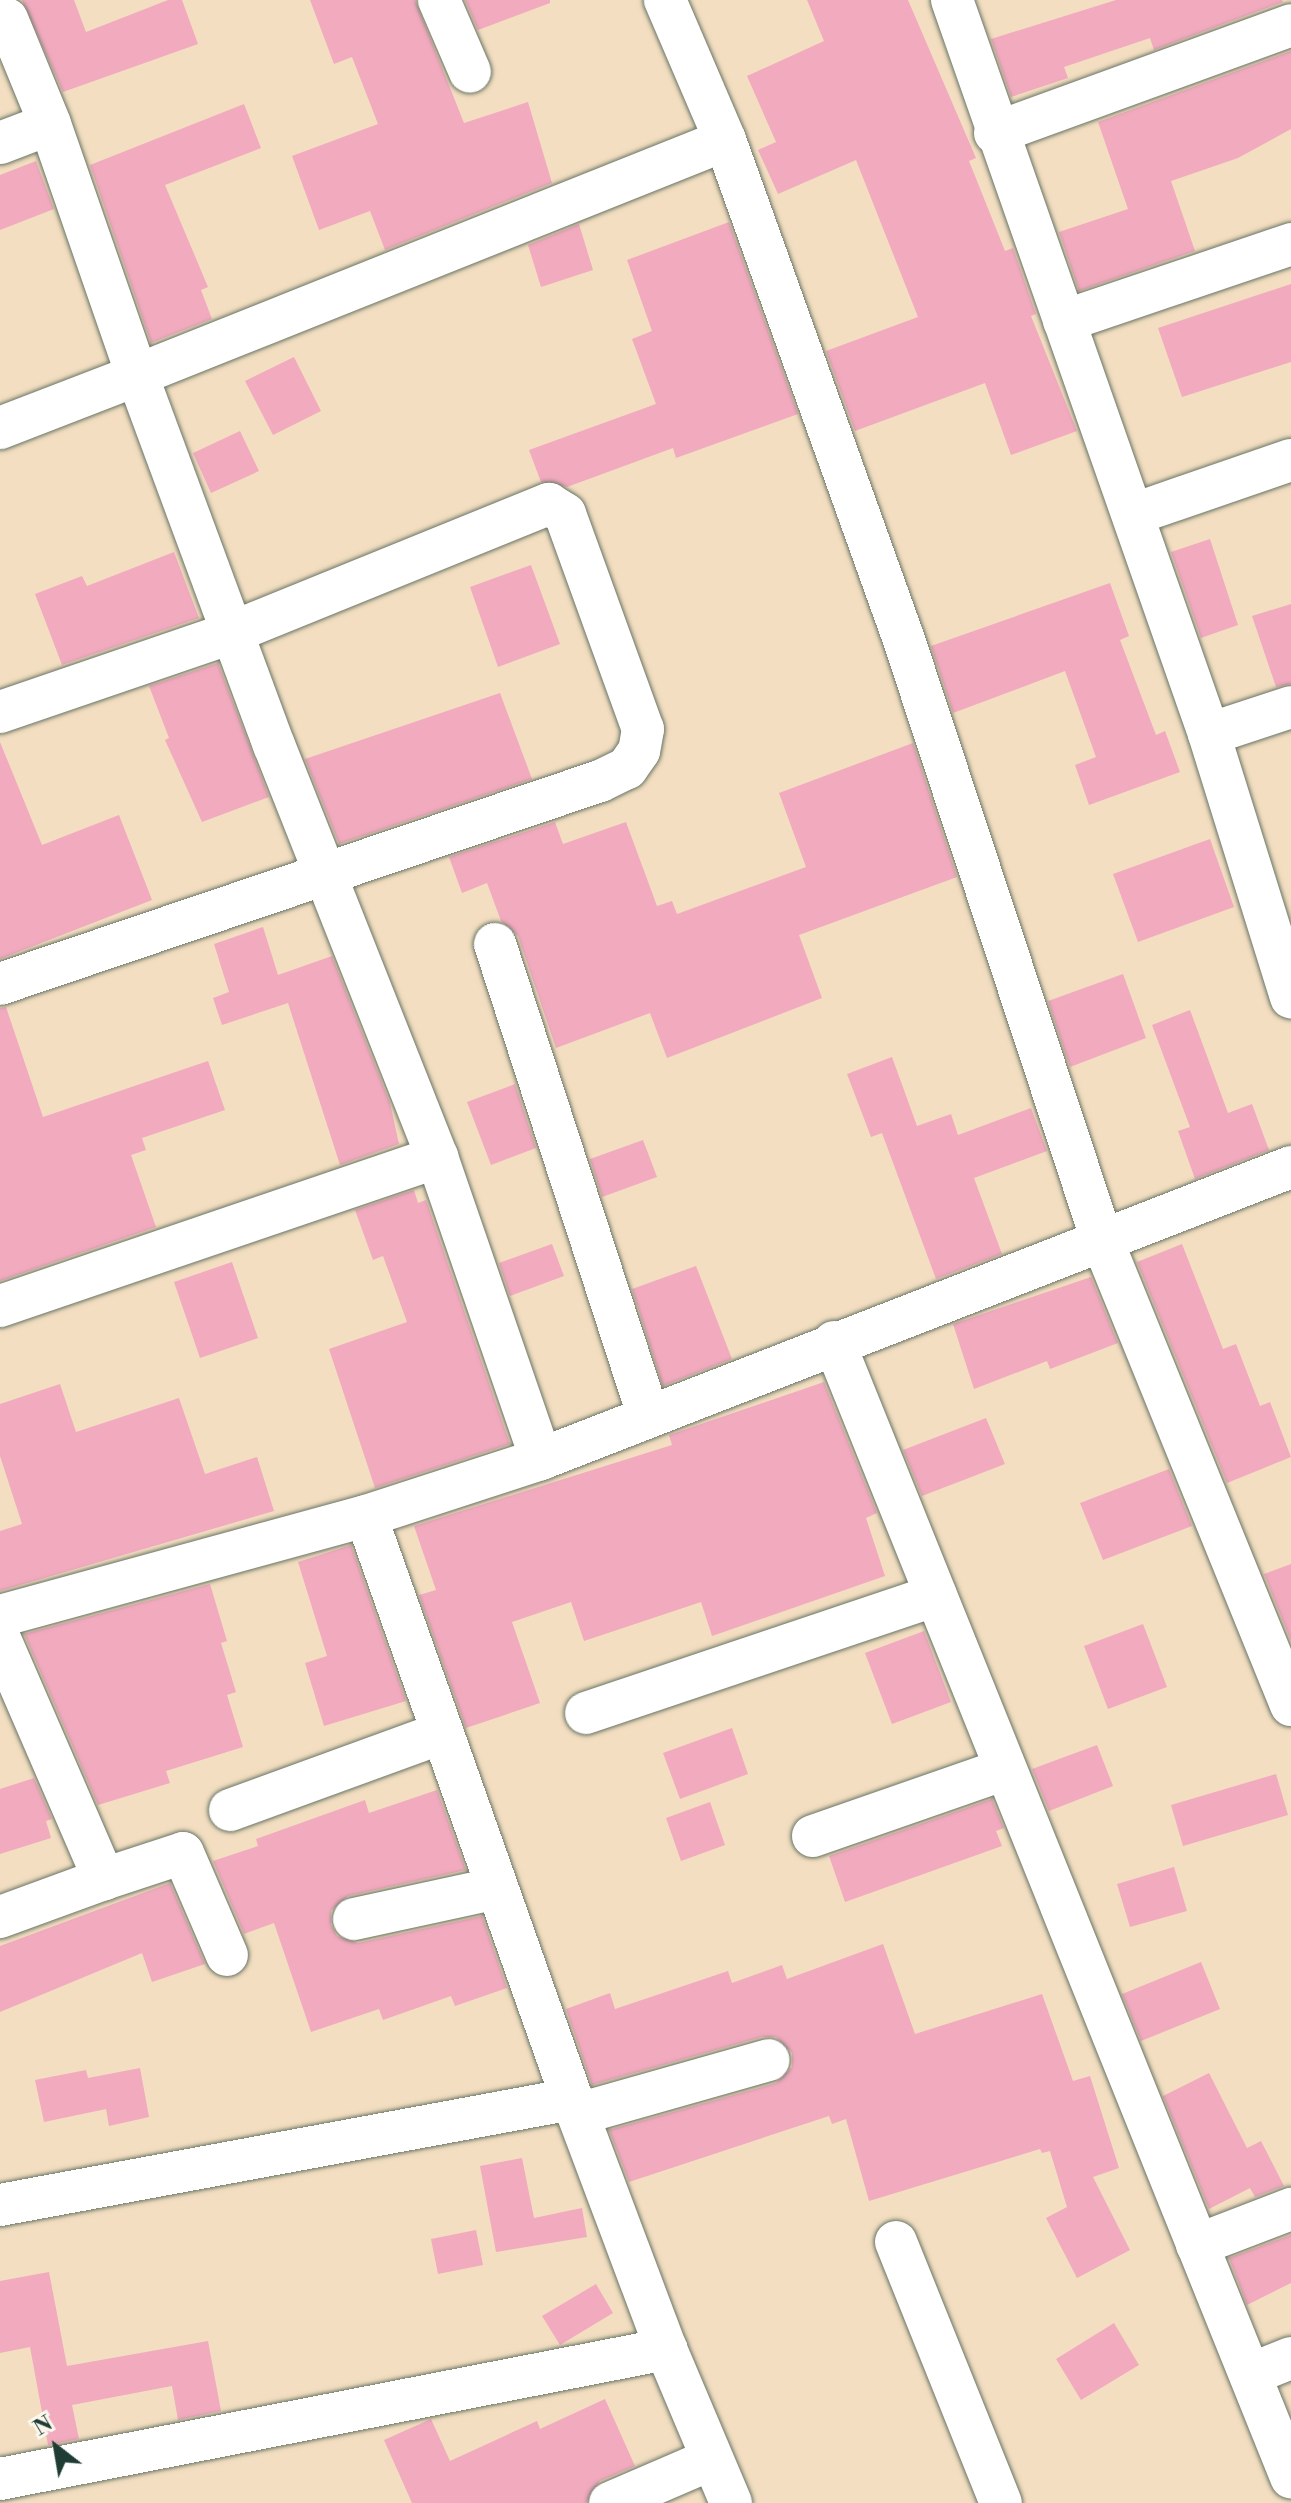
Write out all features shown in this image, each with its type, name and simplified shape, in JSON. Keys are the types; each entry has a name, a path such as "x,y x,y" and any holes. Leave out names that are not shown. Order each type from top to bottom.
{"street":[{"path":"439,0 470,72"},
{"path":"665,0 725,140 903,637 1102,1240 1291,1705"},
{"path":"952,0 995,133 1134,514 1283,942 1291,998"},
{"path":"7,19 50,124 137,375 233,632 437,1157 541,1459"},
{"path":"995,133 1291,25"},
{"path":"0,143 50,124"},
{"path":"0,428 725,140"},
{"path":"1064,321 1291,244"},
{"path":"1134,514 1291,460"},
{"path":"0,712 233,632 549,504 565,514 643,729 639,751 627,768 600,781 0,984"},
{"path":"1209,734 1291,707"},
{"path":"495,944 648,1416"},
{"path":"0,1306 437,1157"},
{"path":"0,1616 366,1516 541,1459 834,1342 1291,1167"},
{"path":"834,1342 1291,2477"},
{"path":"366,1516 575,2106 666,2349 710,2460 731,2503"},
{"path":"586,1713 936,1595"},
{"path":"0,1639 104,1879"},
{"path":"230,1810 442,1733"},
{"path":"813,1836 1005,1769"},
{"path":"0,1917 183,1853 227,1955"},
{"path":"354,1919 497,1888"},
{"path":"0,2205 575,2106 769,2060"},
{"path":"1197,2245 1291,2209"},
{"path":"896,2242 1001,2503"},
{"path":"0,2479 666,2349"},
{"path":"1251,2374 1291,2358"},
{"path":"610,2503 710,2460"}],"building":[{"path":"22,0 74,0 86,32 168,0 182,0 198,44 63,92"},
{"path":"310,0 415,0 464,123 528,102 552,183 385,250 370,211 319,230 292,156 378,124 352,57 334,64"},
{"path":"465,0 550,0 550,3 478,30"},
{"path":"807,0 908,0 976,158 969,161 1005,251 1013,248 1036,314 1031,316 1077,431 1011,455 985,383 855,431 826,351 918,317 856,160 778,194 758,150 776,142 747,76 824,41"},
{"path":"1116,0 1283,2 1154,50 1150,38 1064,67 1068,78 1011,97 991,39"},
{"path":"1291,51 1291,129 1238,158 1171,181 1195,251 1079,291 1059,232 1128,209 1098,122"},
{"path":"244,104 261,148 165,185 208,287 201,290 212,319 151,343 90,165"},
{"path":"36,161 54,209 0,230 0,175"},
{"path":"729,222 798,414 676,458 673,448 567,487 541,482 529,450 656,404 632,339 652,331 627,260"},
{"path":"579,224 593,270 541,287 528,245"},
{"path":"1291,284 1291,362 1182,397 1158,328"},
{"path":"294,357 321,411 273,435 245,381"},
{"path":"240,431 259,471 211,493 193,453"},
{"path":"1210,539 1238,625 1201,638 1171,552"},
{"path":"174,552 199,618 62,665 35,594 82,576 87,586"},
{"path":"531,565 560,644 498,667 470,587"},
{"path":"1110,583 1129,636 1120,640 1156,735 1165,731 1180,772 1089,805 1075,765 1096,757 1065,671 953,713 931,646"},
{"path":"1291,604 1291,684 1276,687 1252,616"},
{"path":"218,663 269,797 202,822 165,740 169,738 149,686"},
{"path":"500,693 532,779 339,844 305,759"},
{"path":"0,742 42,845 119,815 152,900 0,959"},
{"path":"913,743 957,877 799,935 822,998 667,1058 650,1013 556,1048 518,936 501,921 487,883 462,893 449,857 555,822 563,844 626,822 657,906 672,901 677,914 806,867 779,793"},
{"path":"1210,839 1234,907 1138,942 1113,874"},
{"path":"263,927 278,975 332,956 390,1103 399,1144 340,1165 288,1003 222,1025 213,998 229,992 214,944"},
{"path":"1123,974 1146,1038 1070,1067 1048,1001"},
{"path":"6,1007 43,1117 208,1061 225,1110 142,1138 146,1150 131,1155 156,1227 0,1281 0,1008"},
{"path":"1190,1010 1228,1113 1252,1104 1269,1150 1195,1179 1178,1131 1190,1127 1152,1025"},
{"path":"892,1057 917,1126 951,1114 958,1135 1031,1108 1047,1151 974,1178 1002,1254 936,1279 882,1133 871,1137 847,1074"},
{"path":"515,1084 536,1148 491,1165 467,1102"},
{"path":"643,1140 657,1177 602,1197 590,1159"},
{"path":"414,1190 418,1203 426,1200 510,1444 375,1488 329,1349 407,1322 383,1256 373,1260 355,1210"},
{"path":"552,1244 564,1276 510,1296 499,1263"},
{"path":"1182,1244 1223,1349 1236,1344 1260,1406 1270,1402 1291,1457 1227,1483 1137,1262"},
{"path":"232,1262 258,1338 200,1358 174,1282"},
{"path":"696,1266 732,1359 663,1386 632,1289"},
{"path":"1091,1277 1118,1343 1050,1369 1047,1361 974,1389 953,1324"},
{"path":"824,1382 877,1513 866,1518 885,1576 712,1636 701,1602 584,1641 571,1602 512,1622 540,1703 466,1728 419,1595 436,1590 414,1526 672,1445 669,1435"},
{"path":"60,1384 76,1432 179,1398 205,1474 257,1457 274,1511 0,1591 0,1531 22,1524 0,1456 0,1404"},
{"path":"986,1418 1005,1464 922,1496 903,1450"},
{"path":"1169,1469 1192,1526 1103,1560 1080,1503"},
{"path":"351,1545 406,1701 324,1726 305,1663 327,1656 298,1562"},
{"path":"1291,1564 1291,1641 1264,1574"},
{"path":"210,1584 227,1641 221,1643 236,1692 227,1695 243,1747 166,1771 170,1783 98,1805 24,1634"},
{"path":"1143,1624 1167,1687 1108,1709 1084,1646"},
{"path":"924,1631 951,1702 892,1724 865,1653"},
{"path":"732,1728 748,1774 680,1799 663,1753"},
{"path":"1097,1745 1113,1786 1049,1811 1032,1769"},
{"path":"1276,1774 1288,1815 1183,1846 1171,1805"},
{"path":"34,1778 52,1819 46,1821 51,1838 0,1854 0,1789"},
{"path":"437,1790 466,1870 348,1896 331,1911 331,1925 337,1936 358,1943 482,1916 507,1988 455,2006 451,1996 383,2020 379,2009 311,2032 274,1923 244,1934 213,1861 258,1846 256,1839 365,1800 369,1813"},
{"path":"992,1799 1004,1828 996,1831 1002,1846 845,1902 829,1856"},
{"path":"710,1802 725,1845 681,1861 666,1818"},
{"path":"1174,1867 1187,1911 1130,1927 1117,1884"},
{"path":"170,1883 205,1964 152,1982 142,1953 0,2012 0,1946"},
{"path":"883,1944 915,2034 1042,1994 1073,2081 1090,2076 1119,2168 1093,2177 1130,2250 1077,2278 1046,2218 1067,2207 1050,2151 1042,2153 1040,2149 869,2201 846,2119 832,2124 829,2116 629,2182 609,2130 776,2083 792,2067 792,2053 776,2037 762,2037 592,2085 566,2009 610,1993 615,2009 728,1971 732,1983 782,1965 787,1979"},
{"path":"1201,1962 1220,2009 1141,2041 1122,1994"},
{"path":"140,2068 149,2117 109,2126 106,2109 44,2122 35,2080 86,2070 88,2078"},
{"path":"1209,2073 1247,2148 1261,2141 1284,2186 1255,2197 1250,2188 1209,2209 1163,2096"},
{"path":"522,2158 534,2218 582,2208 587,2237 496,2252 480,2166"},
{"path":"476,2230 483,2265 438,2274 431,2239"},
{"path":"1291,2235 1291,2283 1247,2305 1229,2258"},
{"path":"49,2272 67,2366 208,2341 221,2411 178,2420 172,2386 72,2405 79,2439 48,2445 30,2347 0,2353 0,2281"},
{"path":"596,2284 613,2313 560,2345 542,2316"},
{"path":"1114,2323 1139,2365 1081,2400 1056,2359"},
{"path":"605,2399 635,2466 600,2481 586,2503 412,2503 384,2440 431,2419 450,2461 537,2421 540,2429"}]}
